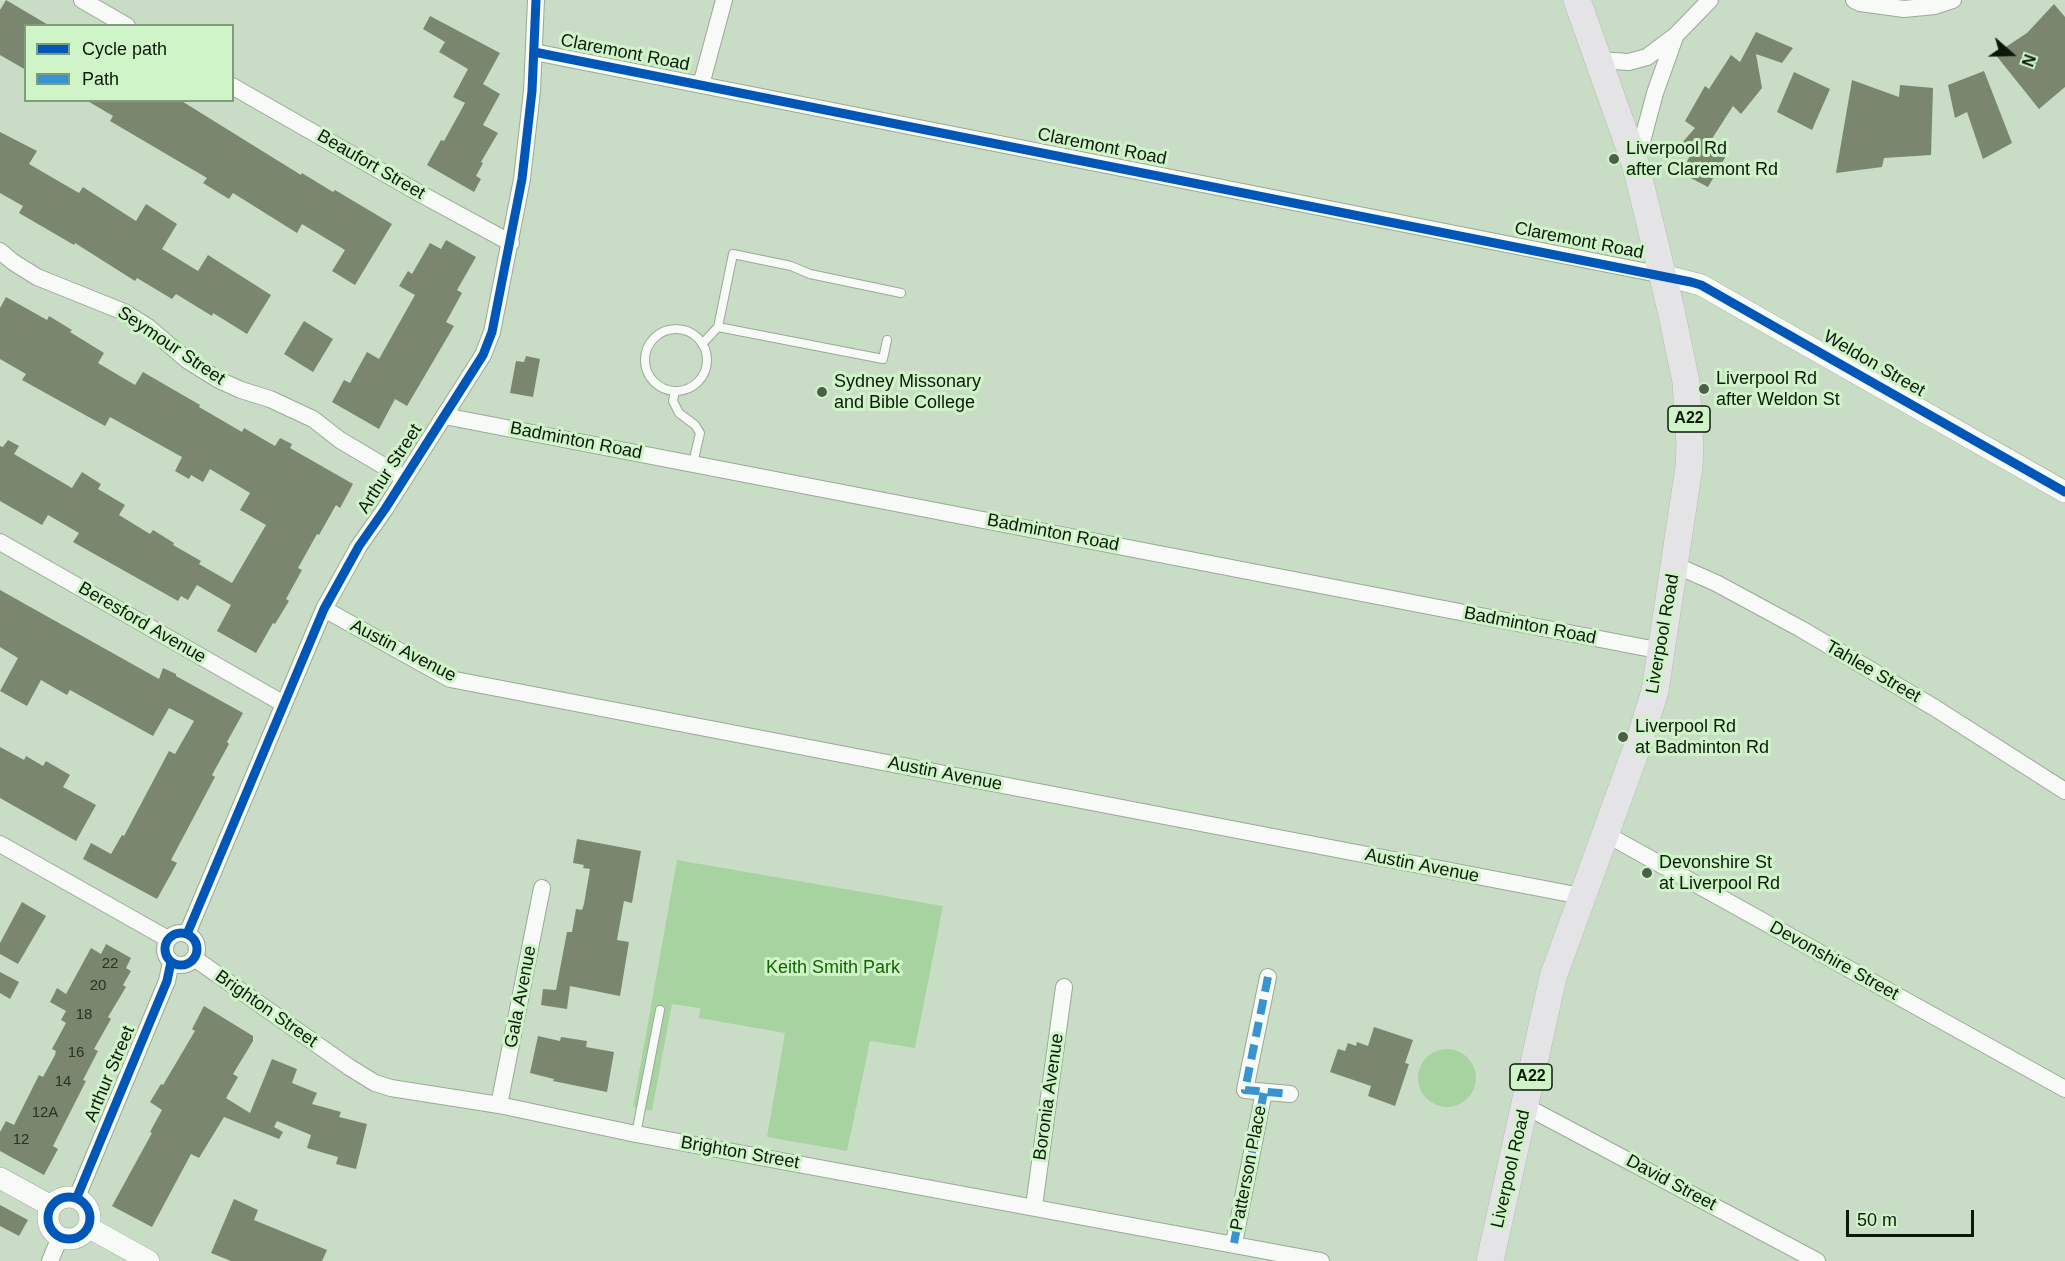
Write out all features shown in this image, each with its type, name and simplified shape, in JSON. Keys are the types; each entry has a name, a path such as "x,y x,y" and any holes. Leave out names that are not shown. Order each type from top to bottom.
{"highway":[{"name":"Liverpool Road","path":"1490,1261 1553,977 1655,691 1688,477 1690,446 1686,382 1678,339 1636,165 1577,0"}],"street":[{"path":"82,0 124,24"},
{"name":"Arthur Street","path":"187,934 324,609 359,546 483,355 492,332 522,178 537,0"},
{"path":"701,85 724,0"},
{"path":"1598,60 1617,63 1640,61 1658,51 1710,0"},
{"path":"1854,0 1904,9 1935,6 1953,0"},
{"path":"1636,165 1655,93 1675,36"},
{"name":"Claremont Road","path":"534,52 1663,275"},
{"name":"Beaufort Street","path":"234,87 418,193 511,243"},
{"name":"Seymour Street","path":"0,250 13,262 37,277 124,312 147,327 187,360 211,375 241,390 270,399 313,419 340,440 404,478"},
{"name":"Weldon Street","path":"1663,275 1701,285 2065,492"},
{"name":"Badminton Road","path":"444,416 1662,651"},
{"name":"Beresford Avenue","path":"0,542 284,704"},
{"name":"Tahlee Street","path":"1675,564 1716,583 1801,629 1935,708 2065,791"},
{"name":"Austin Avenue","path":"324,609 450,679 1581,896"},
{"name":"Devonshire Street","path":"1604,833 2065,1089"},
{"path":"0,844 168,939"},
{"name":"Gala Avenue","path":"499,1106 542,888"},
{"path":"176,933 187,934 196,944 195,958 181,965 171,962 165,954 168,939 176,933"},
{"name":"Brighton Street","path":"195,958 375,1083 636,1134 1322,1261"},
{"name":"Arthur Street","path":"76,1197 167,981 171,962"},
{"name":"Patterson Place","path":"1268,977 1245,1090 1290,1094"},
{"name":"Boronia Avenue","path":"1034,1206 1064,987"},
{"name":"Patterson Place","path":"1234,1243 1264,1092"},
{"name":"David Street","path":"1525,1106 1817,1261"},
{"path":"0,1178 51,1206"},
{"path":"65,1196 76,1197 87,1207 90,1220 84,1233 73,1239 60,1237 50,1227 48,1213 51,1206 65,1196"},
{"path":"88,1227 149,1261"},
{"path":"50,1261 60,1237"}],"lane":[{"path":"702,344 718,327 733,254 791,266 810,274 901,293"},
{"path":"718,327 883,359 887,340"},
{"path":"674,329 686,330 702,344 706,352 707,363 703,375 696,384 687,389 675,391 665,389 650,378 646,368 647,349 652,340 664,332 674,329"},
{"path":"675,391 673,401 679,413 695,425 700,433 693,463"},
{"path":"636,1134 660,1010"}],"green space":[{"name":"Keith Smith Park","path":"677,860 943,906 915,1048 870,1041 847,1151 767,1137 785,1033 699,1018 700,1008 672,1004 652,1111 633,1107"},
{"path":"1447,1049 1458,1051 1468,1057 1474,1067 1476,1078 1474,1089 1468,1099 1458,1105 1447,1107 1436,1105 1426,1099 1420,1089 1418,1078 1420,1067 1426,1057 1436,1051"}],"building":[{"path":"6,0 47,24 24,24 24,69 0,55 0,10"},
{"path":"2054,4 2065,17 2065,87 2039,109 1995,54 2027,33"},
{"path":"430,16 500,53 483,84 500,94 483,125 498,133 481,162 483,163 476,176 481,179 474,192 427,165 441,140 444,141 465,103 453,97 468,69 439,52 445,42 423,29"},
{"path":"1756,32 1793,48 1782,63 1756,54 1762,88 1741,114 1733,106 1708,145 1726,156 1708,187 1681,173 1693,150 1680,145 1695,128 1685,121 1705,86 1709,89 1731,55 1740,62"},
{"path":"1984,71 2012,143 1983,159 1967,112 1955,118 1948,85"},
{"path":"1794,72 1830,89 1812,130 1777,112"},
{"path":"1852,80 1899,97 1900,85 1933,88 1931,155 1884,158 1882,167 1836,173"},
{"path":"89,102 183,102 301,175 302,173 333,192 335,190 392,224 355,285 332,271 345,250 302,224 297,233 233,193 229,199 203,183 207,178 110,121 113,116"},
{"path":"0,132 37,151 29,164 79,193 83,187 136,221 146,204 177,224 162,249 198,271 208,255 271,295 247,334 176,294 172,299 137,278 135,281 75,243 74,245 19,213 23,206 0,193"},
{"path":"446,240 476,257 457,290 462,293 446,322 454,326 407,406 395,399 379,429 332,402 344,380 350,383 367,352 379,359 415,295 399,286 408,271 412,274 430,243 441,249"},
{"path":"6,297 47,320 49,316 72,330 70,332 104,353 98,363 135,385 143,372 242,432 244,428 275,446 280,438 292,444 290,448 353,484 340,508 336,505 319,535 317,534 298,568 302,570 286,599 289,601 256,653 217,631 231,605 197,585 188,600 181,596 178,601 73,542 79,533 48,515 42,525 0,501 0,446 3,447 8,440 19,446 14,454 72,488 82,472 101,484 98,489 125,505 119,515 150,534 153,530 201,561 199,564 232,583 266,525 240,510 250,493 210,469 203,482 191,475 189,479 175,471 182,457 110,417 105,426 22,380 26,374 0,359 0,308"},
{"path":"304,321 333,339 313,372 284,354"},
{"path":"526,356 540,359 533,397 510,393 516,361 524,362"},
{"path":"0,590 159,679 163,668 243,713 212,775 215,777 171,860 177,863 157,899 83,859 91,843 111,854 122,835 124,836 169,751 175,754 194,721 169,708 153,736 70,690 67,695 41,680 27,706 0,691 18,658 0,647"},
{"path":"0,747 24,760 26,756 43,766 46,761 70,775 63,787 96,805 76,841 0,798"},
{"path":"577,839 641,851 632,903 624,901 617,940 629,942 620,996 570,986 567,1009 541,1005 543,989 556,990 567,932 572,932 576,909 582,910 584,904 590,869 573,863"},
{"path":"22,902 46,916 18,964 0,954 0,943"},
{"path":"106,944 131,958 126,968 131,971 123,985 126,987 108,1017 111,1019 94,1049 98,1051 83,1080 86,1081 53,1146 58,1149 44,1175 0,1151 0,1132 6,1121 14,1125 39,1075 43,1077 55,1055 56,1051 52,1049 66,1023 61,1020 66,1011 50,1002 57,988 66,994 91,948 101,954"},
{"path":"0,972 19,982 10,999 0,993"},
{"path":"204,1006 253,1036 253,1041 233,1074 238,1077 226,1098 250,1113 272,1059 297,1069 292,1083 317,1093 312,1104 341,1112 339,1117 367,1124 356,1169 336,1164 338,1157 307,1148 311,1135 277,1121 274,1127 283,1132 279,1139 224,1117 199,1158 191,1154 152,1227 112,1206 162,1110 150,1102 161,1084 163,1085 195,1031 192,1029"},
{"path":"1374,1027 1413,1040 1405,1063 1409,1064 1395,1106 1368,1096 1371,1086 1330,1072 1338,1049 1345,1051 1348,1043 1356,1046 1357,1042 1368,1046"},
{"path":"538,1036 560,1041 561,1037 587,1041 586,1047 614,1052 607,1092 553,1081 554,1079 530,1073"},
{"path":"234,1199 258,1210 254,1220 327,1250 322,1261 231,1261 211,1253"},
{"path":"0,1205 28,1220 19,1236 0,1226"}],"marked path":[{"path":"1268,977 1245,1090 1290,1094"},
{"path":"1234,1243 1264,1092"}],"cycle path":[{"path":"187,934 324,609 359,546 483,355 492,332 522,179 532,91 536,0"},
{"path":"534,52 1691,282 1701,285 2065,492"},
{"path":"181,933 193,937 197,949 193,961 181,965 169,961 165,949 169,937 181,933"},
{"path":"77,1197 167,981 171,962"},
{"path":"69,1197 77,1198 84,1203 89,1210 90,1218 89,1226 84,1233 77,1238 69,1239 61,1238 54,1233 49,1226 48,1218 49,1210 54,1203 61,1198 69,1197"}],"place":[{"name":"Liverpool Rd after Claremont Rd","path":"1614,159"},
{"name":"Liverpool Rd after Weldon St","path":"1704,389"},
{"name":"Sydney Missonary and Bible College","path":"822,392"},
{"name":"Liverpool Rd at Badminton Rd","path":"1623,737"},
{"name":"Devonshire St at Liverpool Rd","path":"1647,873"}]}
